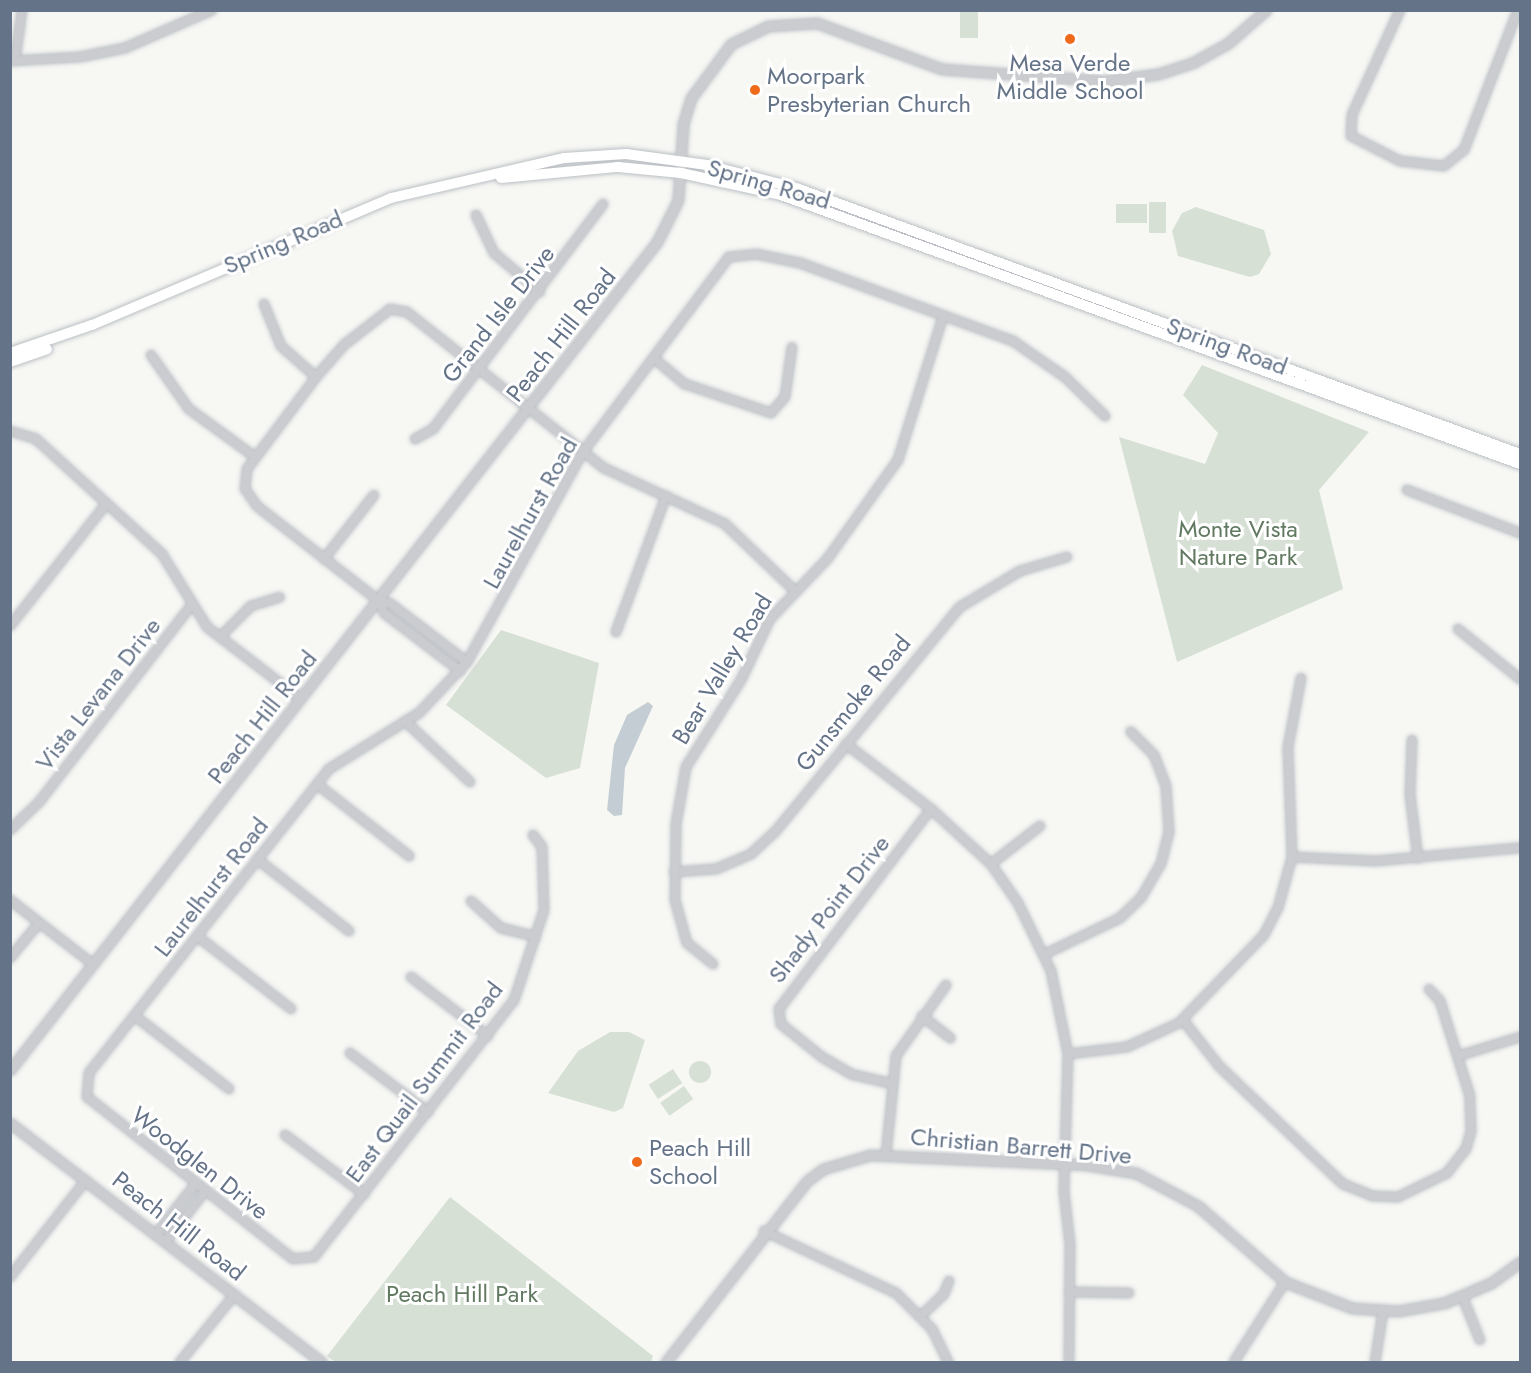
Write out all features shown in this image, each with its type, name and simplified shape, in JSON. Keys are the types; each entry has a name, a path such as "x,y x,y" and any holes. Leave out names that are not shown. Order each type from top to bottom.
{"main road":[{"name":"Spring Road","path":"10,353 425,187 587,155 681,167 808,192 1521,454"},
{"name":"Spring Road","path":"10,362 412,197 483,180 589,166 681,167 814,205 1521,464"}],"street":[{"path":"22,10 13,61 125,48 212,10"},
{"name":"Peach Hill Road","path":"10,1070 379,601 667,226 681,167 683,124 703,76 731,44 768,26 831,26 931,66 968,73 1105,81 1158,75 1194,62 1227,44 1266,10"},
{"path":"1400,10 1352,115 1352,136 1400,161 1444,165 1464,150 1518,10"},
{"name":"Grand Isle Drive","path":"415,439 434,429 540,292 603,204"},
{"path":"476,214 494,253 540,292"},
{"name":"Laurelhurst Road","path":"84,1089 89,1073 317,784 342,758 405,721 467,662 583,452 656,360 723,263 743,253 809,266 1027,347 1105,416"},
{"path":"264,304 281,346 316,377"},
{"path":"467,662 391,604 379,601 257,506 244,483 255,457 316,377 344,345 390,309 407,312 604,468 725,524 795,591"},
{"name":"Bear Valley Road","path":"713,964 693,950 682,931 674,872 680,794 691,755 741,680 765,627 795,591 828,558 897,460 943,316"},
{"path":"656,360 685,384 771,413 785,397 792,347"},
{"path":"151,355 189,409 255,457"},
{"path":"10,431 36,440 106,504 171,565 190,607 220,638 300,699"},
{"path":"1407,490 1521,533"},
{"path":"324,559 374,495"},
{"path":"616,632 666,496"},
{"path":"10,626 106,504"},
{"name":"Gunsmoke Road","path":"674,872 716,869 751,854 960,608 1020,571 1067,557"},
{"path":"220,638 251,606 280,597"},
{"path":"379,601 384,613 460,671"},
{"name":"Vista Levana Drive","path":"10,830 40,801 190,607"},
{"path":"1458,629 1521,679"},
{"path":"1068,1054 1127,1047 1184,1020 1264,935 1278,908 1292,856 1288,747 1301,678"},
{"path":"405,721 470,782"},
{"path":"1045,954 1120,918 1141,898 1161,864 1169,831 1166,786 1154,754 1131,732"},
{"path":"1412,740 1410,795 1418,858"},
{"path":"846,744 931,809 991,864 1045,954 1068,1054 1065,1164 1070,1292 1069,1362"},
{"path":"317,784 409,856"},
{"name":"Shady Point Drive","path":"889,1083 853,1075 822,1057 781,1024 779,1009 931,809"},
{"path":"991,864 1040,826"},
{"name":"East Quail Summit Road","path":"299,1261 318,1252 488,1036 518,990 536,937 545,872 542,847 533,835"},
{"path":"1292,856 1418,858 1521,849"},
{"path":"257,859 349,931"},
{"path":"10,900 94,965"},
{"path":"471,901 501,928 536,937"},
{"path":"10,958 39,923"},
{"path":"197,936 291,1009"},
{"path":"411,977 488,1036"},
{"path":"886,1155 889,1083 903,1041 946,985"},
{"path":"1184,1020 1220,1067 1332,1174 1372,1196 1398,1197 1428,1187 1466,1149 1472,1110 1440,1001 1429,989"},
{"path":"135,1016 229,1089"},
{"path":"922,1016 950,1038"},
{"path":"1458,1056 1521,1037"},
{"path":"350,1053 428,1112"},
{"name":"Woodglen Drive","path":"84,1089 93,1104 299,1261"},
{"name":"Peach Hill Road","path":"10,1123 167,1240 235,1294 310,1359 322,1362"},
{"path":"285,1135 364,1194"},
{"name":"Christian Barrett Drive","path":"666,1362 764,1231 823,1169 886,1155 1065,1164 1136,1173 1172,1189 1285,1282 1338,1305 1383,1311 1463,1298 1521,1262"},
{"path":"11,1276 87,1180"},
{"path":"157,1233 196,1183"},
{"path":"167,1240 205,1191"},
{"path":"764,1231 808,1256 880,1284 921,1316 948,1362"},
{"path":"921,1316 944,1294 949,1281"},
{"path":"1234,1362 1285,1282"},
{"path":"1070,1292 1129,1293"},
{"path":"180,1362 235,1294"},
{"path":"1463,1298 1480,1340"},
{"path":"1375,1362 1383,1311"}],"green space":[{"path":"960,11 978,11 978,38 960,38"},
{"path":"1149,202 1166,202 1166,233 1149,233"},
{"path":"1116,204 1147,204 1147,223 1116,223"},
{"path":"1196,207 1264,230 1271,254 1259,274 1250,277 1178,256 1172,231 1182,213"},
{"name":"Monte Vista Nature Park","path":"1202,365 1369,432 1319,490 1343,589 1177,662 1119,437 1205,464 1218,433 1183,395"},
{"path":"501,630 599,663 580,768 546,778 446,705"},
{"path":"610,1032 629,1032 645,1040 623,1108 614,1112 548,1093 578,1051"},
{"path":"700,1061 708,1064 711,1072 708,1080 700,1083 692,1080 689,1072 692,1064"},
{"path":"673,1069 682,1083 658,1099 649,1085"},
{"path":"684,1086 693,1099 669,1116 660,1103"},
{"name":"Peach Hill Park","path":"450,1197 653,1356 651,1362 335,1362 327,1356"}],"shaded area":[{"path":"648,702 653,706 625,768 622,815 614,816 607,810 614,745 627,715"}],"place":[{"name":"Mesa Verde Middle School","path":"1070,39"},
{"name":"Moorpark Presbyterian Church","path":"755,90"},
{"name":"Peach Hill School","path":"637,1162"}]}
